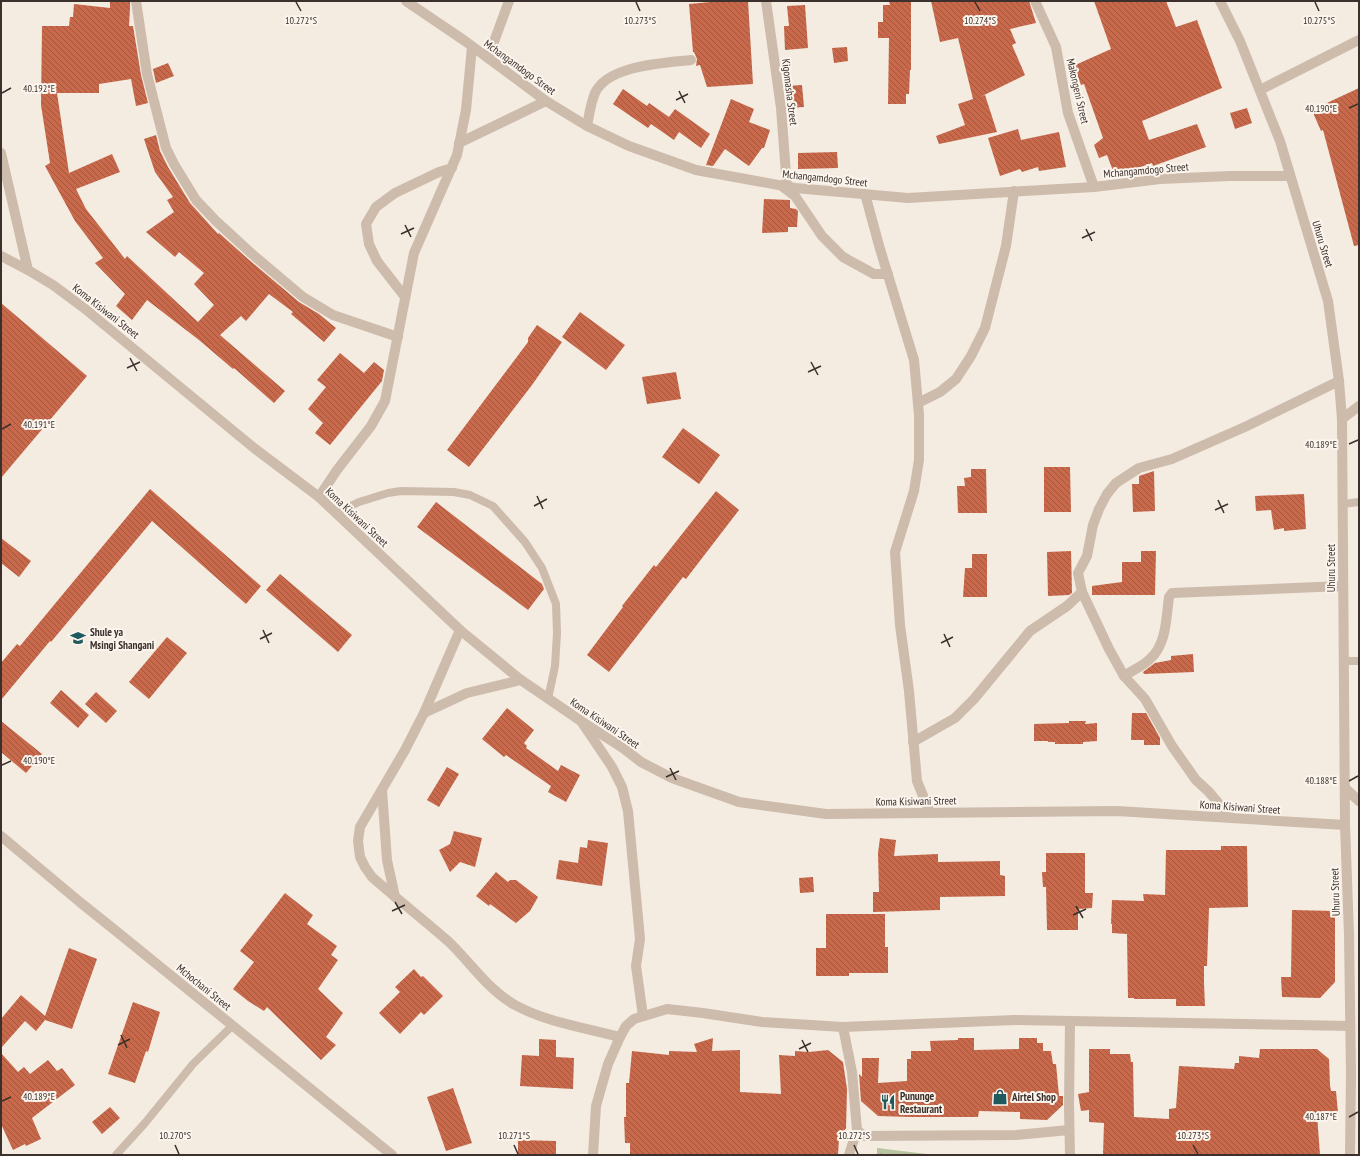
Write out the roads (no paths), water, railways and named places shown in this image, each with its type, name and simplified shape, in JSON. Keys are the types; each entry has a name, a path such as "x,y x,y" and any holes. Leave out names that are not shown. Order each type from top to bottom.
{"street":[{"path":"136,1 147,74 166,148 196,200 252,254 303,297 334,314 398,337"},
{"name":"Mchangamdogo Street","path":"406,1 488,58 546,101 587,126 629,146 696,170 784,186 908,198 1094,187 1160,179 1230,176 1290,176"},
{"path":"488,58 509,1"},
{"name":"Kigomasha Street","path":"766,1 781,108 784,186"},
{"name":"Makongeni Street","path":"1035,1 1056,47 1068,113 1094,187"},
{"name":"Uhuru Street","path":"1220,1 1240,41 1280,141 1328,301 1340,381 1343,504 1345,825 1350,1026 1355,1053 1350,1155"},
{"path":"1260,90 1359,40"},
{"path":"319,497 371,426 385,401 398,337 409,270 417,244 452,168 459,143 466,110 472,47"},
{"path":"587,126 596,92 604,82 636,66 691,60"},
{"path":"459,143 546,101"},
{"path":"1,153 28,270"},
{"path":"405,297 377,261 369,244 366,224 376,207 396,193 439,172 452,168"},
{"path":"784,186 795,196 822,236 843,256 874,274 888,274"},
{"path":"918,403 940,392 956,379 971,356 985,328 1006,246 1014,191"},
{"path":"865,194 914,360 918,403 919,460 914,491 894,552 900,624 909,690 917,781 930,813"},
{"name":"Koma Kisiwani Street","path":"1,256 53,285 84,308 254,448 319,497 460,630 521,680 623,748 641,762 672,778 738,802 826,814 1117,811 1345,825"},
{"path":"1231,818 1209,792 1196,780 1172,746 1146,699 1124,676 1109,649 1082,592 1078,573 1087,556 1093,525 1099,509 1107,494 1116,483 1139,468 1172,458 1247,426 1340,381"},
{"path":"1342,419 1359,406"},
{"path":"1124,676 1148,661 1155,654 1163,636 1168,597 1172,593 1343,586"},
{"path":"913,742 955,718 974,699 1030,631 1068,606 1082,592"},
{"path":"460,630 424,713 405,750 360,827 358,842 360,857 372,877 450,943 488,984 503,997 516,1005 556,1020 620,1037"},
{"path":"424,713 467,693 521,680"},
{"path":"581,721 612,767 622,787 628,811 640,939 636,966 643,1016"},
{"path":"1345,788 1359,801"},
{"path":"382,790 387,860 395,897"},
{"name":"Mchochani Street","path":"1,836 81,903 392,1155"},
{"path":"593,1155 596,1106 608,1064 620,1037 626,1026 634,1019 667,1009 762,1022 843,1027 1015,1020 1172,1022 1254,1026 1350,1026"},
{"path":"1070,1021 1070,1155"},
{"path":"843,1027 852,1072 857,1130 849,1155"},
{"path":"857,1130 864,1136 1016,1134 1069,1130"}],"lane":[{"path":"336,513 358,502 401,491 454,492 470,495 493,506 525,542 542,568 556,604 557,633 555,666 548,699"},
{"path":"1343,504 1359,502"},
{"path":"1344,660 1359,661"},
{"path":"116,1155 145,1124 193,1064 232,1026"}],"place":[{"name":"Shule ya Msingi Shangani","path":"78,638"},
{"name":"Airtel Shop","path":"1000,1097"},
{"name":"Pununge Restaurant","path":"888,1102"}]}
